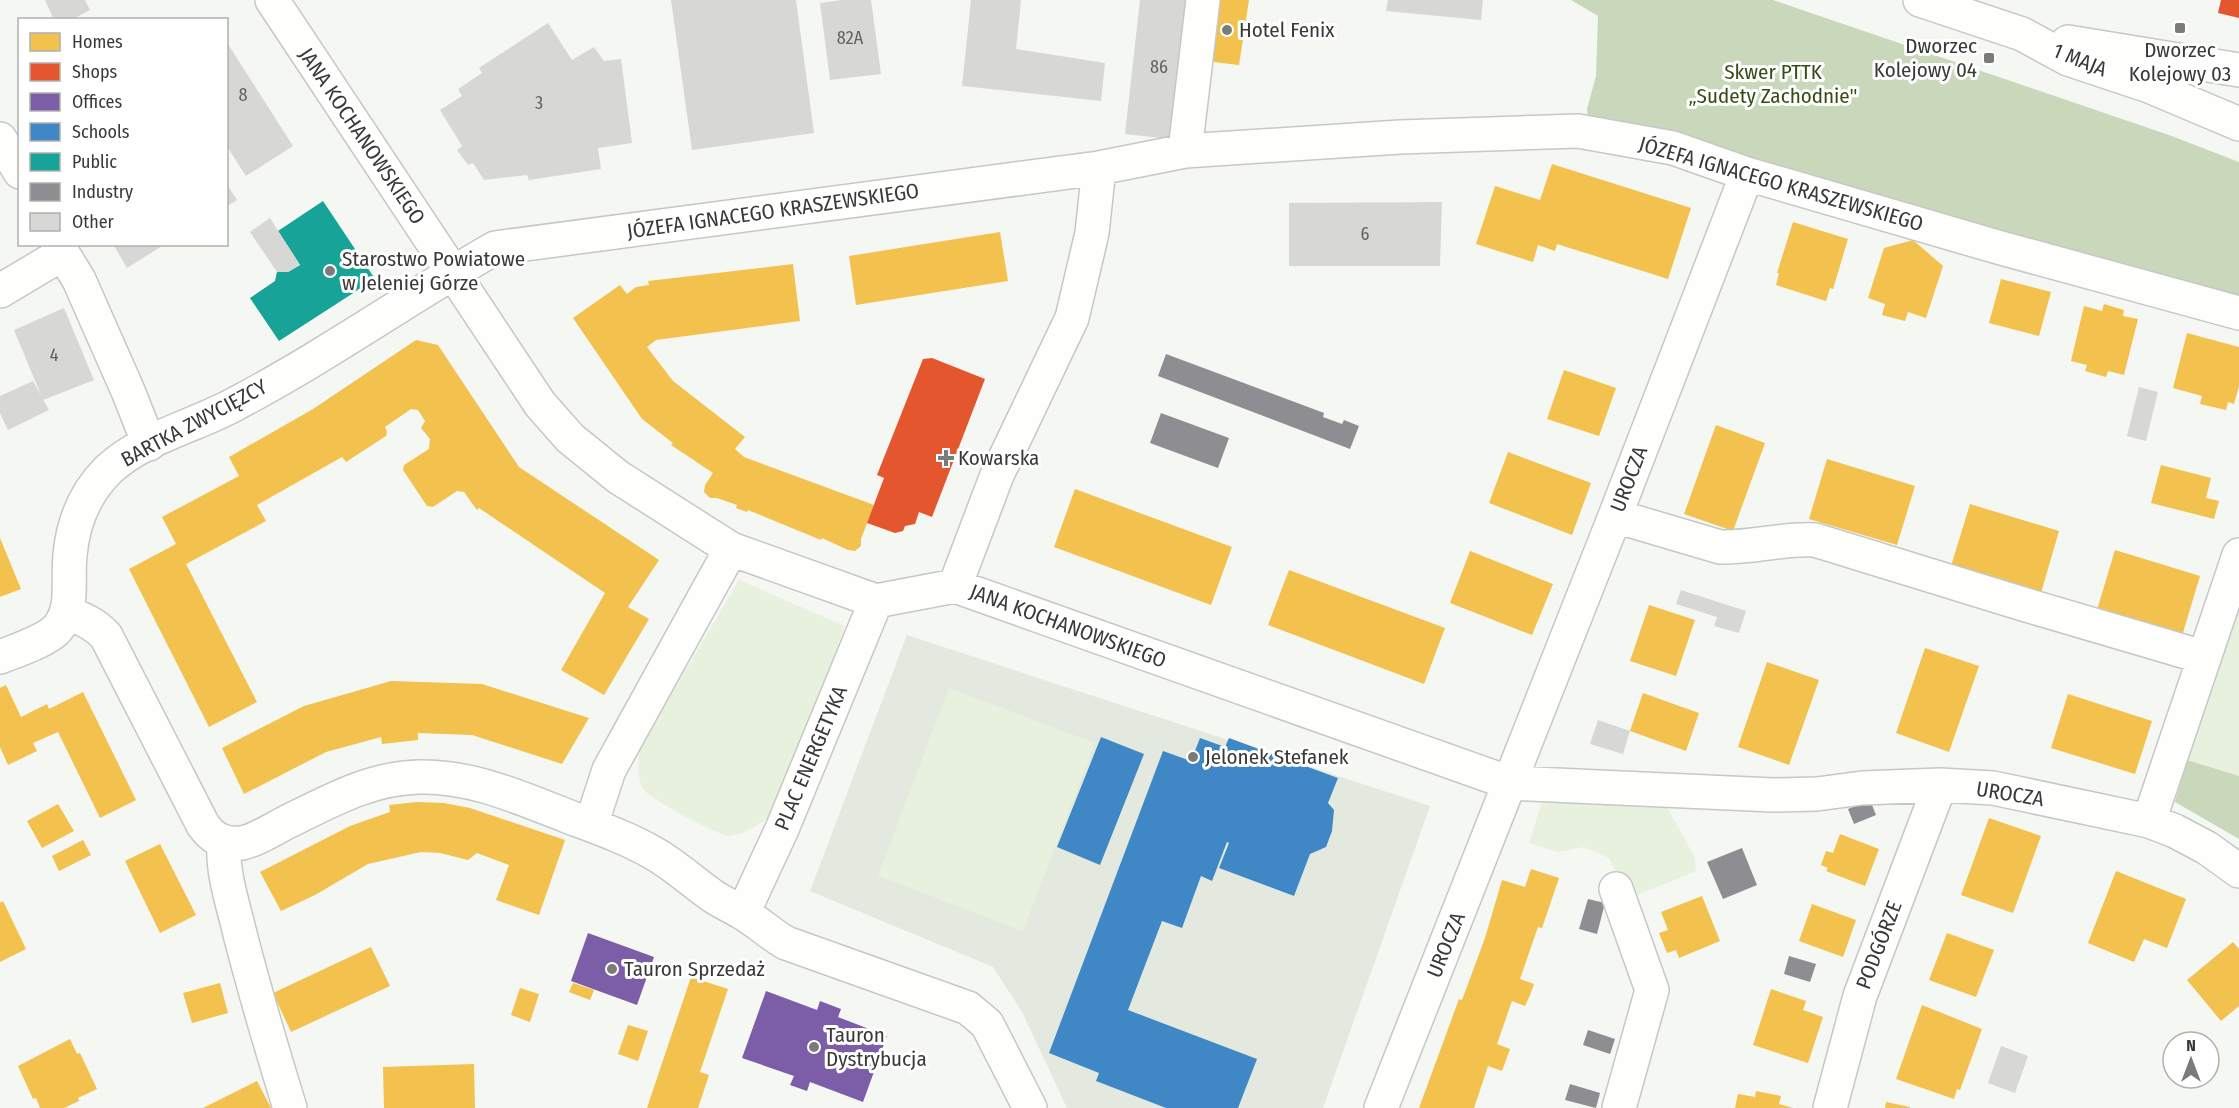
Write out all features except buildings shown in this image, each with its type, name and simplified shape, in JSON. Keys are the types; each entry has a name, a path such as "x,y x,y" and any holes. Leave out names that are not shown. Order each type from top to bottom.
{"street":[{"name":"JANA KOCHANOWSKIEGO","path":"272,0 540,404 570,438 618,477 731,549 876,601 955,586 1510,783"},
{"path":"1185,151 1203,0"},
{"name":"1 MAJA","path":"1920,0 2022,34 2068,59 2234,118"},
{"path":"2022,34 2239,70"},
{"name":"JÓZEFA IGNACEGO KRASZEWSKIEGO","path":"452,272 495,248 1099,168 1185,151 1401,137 1578,131 1672,148 1747,174 2042,260 2239,313"},
{"path":"0,139 18,169"},
{"path":"955,586 997,475 1072,318 1092,233 1099,168"},
{"name":"UROCZA","path":"1381,1108 1615,516 1747,174"},
{"path":"0,291 60,249 79,280 128,391 148,444"},
{"name":"BARTKA ZWYCIĘZCY","path":"68,613 70,556 73,531 80,508 97,482 118,461 148,444 236,404 406,304 452,272"},
{"path":"1615,516 1720,547 1737,547 1793,538 1815,540 2203,657"},
{"path":"591,825 609,770 731,549"},
{"path":"2239,555 2150,821 2207,848 2239,871"},
{"name":"PLAC ENERGETYKA","path":"743,913 782,829 876,601"},
{"path":"0,657 56,631 68,613 97,627 106,636 203,825 209,834 224,843 243,843 363,786 409,778 436,777 488,786 591,825 656,854 713,897 743,913 786,943 968,1008 987,1024 1030,1108"},
{"name":"UROCZA","path":"1510,783 1773,795 1940,785 1993,788 2150,821"},
{"name":"PODGÓRZE","path":"1830,1108 1860,996 1940,785"},
{"path":"224,843 224,864 232,902 257,1001 290,1108"},
{"path":"1616,889 1652,990 1619,1108"}],"shaded area":[{"path":"907,635 1430,806 1323,1108 1067,1108 1022,1012 993,967 810,891"}],"green space":[{"name":"Skwer PTTK „Sudety Zachodnie\"","path":"1571,0 1773,0 2169,135 2239,162 2239,296 1588,118 1587,109 1596,76 1598,16"},
{"path":"2239,555 2239,776 2171,755"},
{"path":"739,580 845,626 774,814 747,831 729,836 700,824 649,795 640,782 638,760 639,750"},
{"path":"949,688 1095,743 1023,931 878,876"},
{"path":"2187,760 2239,776 2239,839 2175,802"},
{"path":"1543,799 1666,805 1695,858 1696,871 1628,899 1609,858 1584,847 1558,852 1529,843"}],"place":[{"name":"Dworzec Kolejowy 03","path":"2180,28"},
{"name":"Hotel Fenix","path":"1227,30"},
{"name":"Dworzec Kolejowy 04","path":"1989,58"},
{"name":"Starostwo Powiatowe w Jeleniej Górze","path":"330,271"},
{"name":"Kowarska","path":"946,458"},
{"name":"Jelonek Stefanek","path":"1193,757"},
{"name":"Tauron Sprzedaż","path":"612,969"},
{"name":"Tauron Dystrybucja","path":"814,1047"}]}
